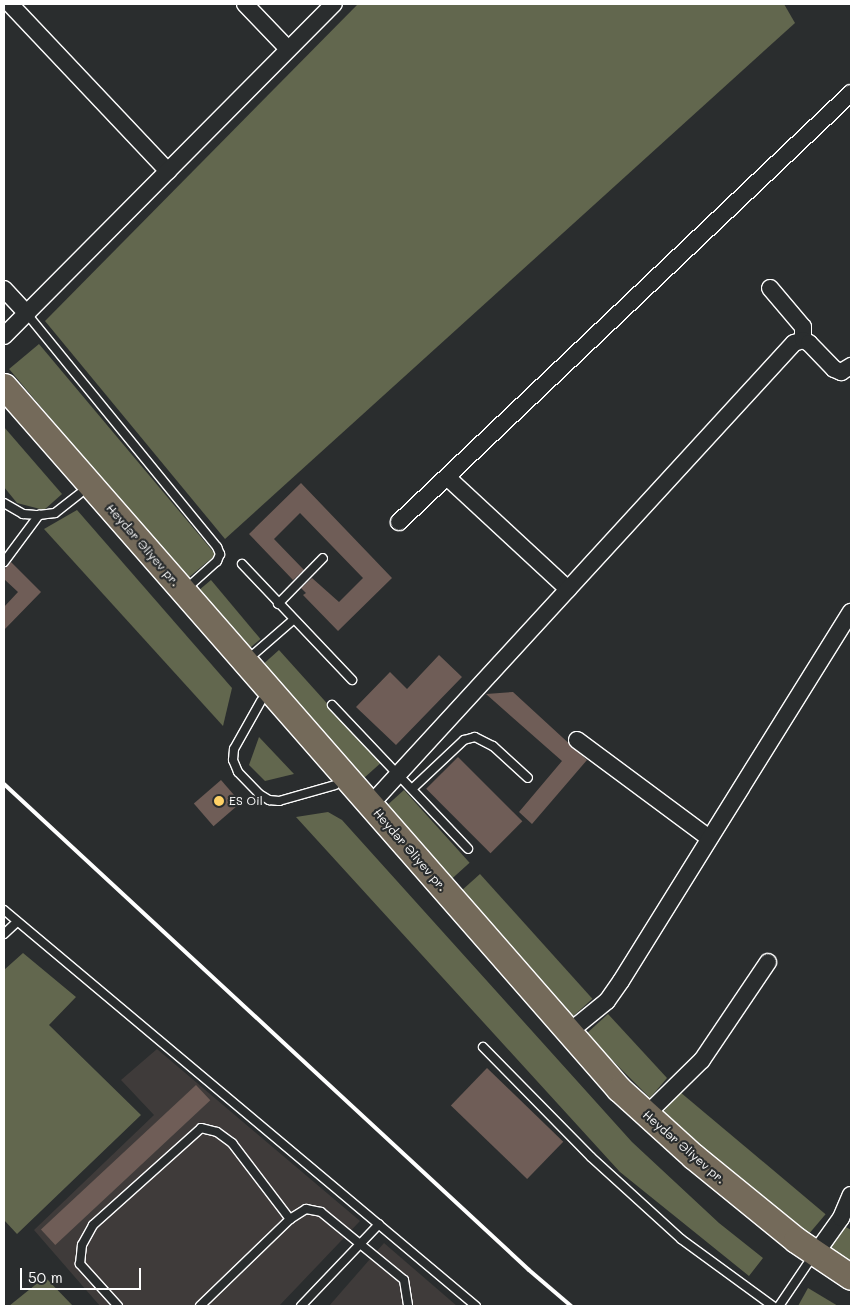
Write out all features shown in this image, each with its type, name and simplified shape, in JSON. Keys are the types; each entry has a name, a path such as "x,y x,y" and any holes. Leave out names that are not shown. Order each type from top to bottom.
{"main road":[{"name":"Heydər Əliyev pr.","path":"4,386 619,1089 767,1216 851,1293"},
{"name":"Heydər Əliyev pr.","path":"4,408 610,1099 686,1167 812,1258 851,1276"}],"street":[{"path":"10,4 168,171"},
{"path":"245,4 288,49"},
{"path":"4,336 334,4"},
{"path":"400,522 851,93"},
{"path":"770,288 803,327 802,340"},
{"path":"4,289 26,314"},
{"path":"802,340 834,369 841,372 851,366"},
{"path":"370,805 401,775 568,589 794,343 802,340"},
{"path":"447,477 568,589"},
{"path":"569,1032 607,1001 621,981 851,612"},
{"path":"577,740 709,838"},
{"path":"646,1114 702,1060 768,962"},
{"path":"812,1258 840,1218 851,1196"}],"lane":[{"path":"26,314 217,547 220,554 217,561 183,591"},
{"path":"4,503 23,514 40,516 55,513 79,494"},
{"path":"4,562 40,516"},
{"path":"278,604 324,558"},
{"path":"242,564 293,620 352,680"},
{"path":"245,662 293,620"},
{"path":"261,701 234,749 233,760 238,772 259,794 269,800 279,800 335,785"},
{"path":"332,705 401,775 468,849"},
{"path":"413,788 464,740 475,737 493,746 528,778"},
{"path":"4,910 476,1306"},
{"path":"4,934 17,922"},
{"path":"483,1047 591,1157 674,1232 773,1306"},
{"path":"118,1306 80,1264 82,1245 93,1225 201,1128 217,1132 232,1143 290,1219"},
{"path":"200,1306 290,1219 306,1209 320,1212 404,1280 408,1306"},
{"path":"301,1306 379,1224"},
{"path":"779,1306 812,1258"}],"shaded area":[{"path":"157,1049 360,1221 279,1306 100,1306 34,1230 154,1115 121,1080"},
{"path":"384,1243 457,1306 329,1306"}],"green space":[{"path":"358,4 784,4 795,23 225,539 45,321"},
{"path":"39,344 216,555 186,580 9,369"},
{"path":"4,427 62,494 44,510 17,503 4,487"},
{"path":"77,510 232,688 223,726 44,529"},
{"path":"211,580 260,639 246,651 196,592"},
{"path":"279,650 381,763 361,781 259,668"},
{"path":"259,737 294,774 265,781 249,765"},
{"path":"404,790 470,863 446,884 380,811"},
{"path":"328,812 342,820 632,1142 719,1223 763,1258 749,1276 620,1172 296,817"},
{"path":"480,874 592,999 568,1021 455,896"},
{"path":"23,953 76,997 49,1025 141,1115 17,1234 4,1220 4,970"},
{"path":"608,1014 667,1078 650,1098 586,1034"},
{"path":"680,1092 826,1214 808,1236 662,1113"},
{"path":"846,1227 851,1230 851,1263 828,1249"},
{"path":"45,1277 73,1306 9,1306"},
{"path":"808,1288 838,1306 798,1306"}],"building":[{"path":"301,483 392,578 338,631 303,595 306,593 301,588 312,578 339,602 363,578 300,513 274,539 304,570 293,580 249,534"},
{"path":"11,562 41,592 4,630 4,607 18,592 4,579 4,570"},
{"path":"439,655 462,677 396,745 356,707 390,672 407,689"},
{"path":"513,692 587,760 532,824 519,812 562,761 486,694"},
{"path":"458,757 522,821 491,853 426,789"},
{"path":"221,780 241,803 214,826 194,804"},
{"path":"487,1068 563,1142 527,1179 451,1105"},
{"path":"196,1085 210,1100 55,1245 41,1230"}],"railway":[{"path":"4,784 529,1270 571,1306"}],"place":[{"name":"ES Oil","path":"219,801"}]}
